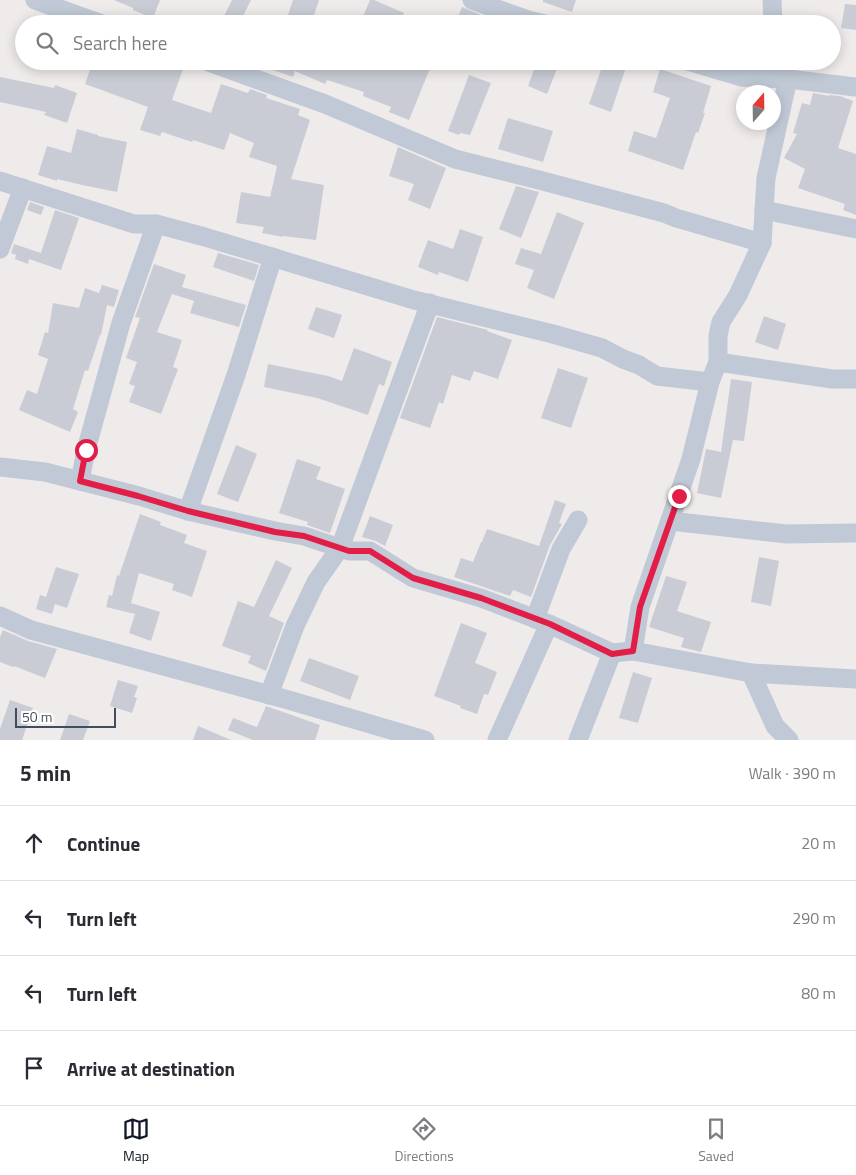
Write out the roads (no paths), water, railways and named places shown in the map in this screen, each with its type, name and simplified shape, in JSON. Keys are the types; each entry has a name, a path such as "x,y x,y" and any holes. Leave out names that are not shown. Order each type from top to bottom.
{"street":[{"path":"35,0 77,15"},
{"path":"472,0 514,15"},
{"path":"772,0 773,15"},
{"path":"231,70 325,104 455,159 664,213 762,243"},
{"path":"718,70 741,77 856,87"},
{"path":"633,651 640,607 691,459 710,382 718,362 718,336 721,322 738,295 762,243 766,178 788,80 785,70"},
{"path":"0,181 134,224 156,224 414,300 602,348 639,365 657,376 710,382"},
{"path":"0,249 23,188"},
{"path":"764,210 856,229"},
{"path":"80,481 86,450 121,323 156,224"},
{"path":"188,511 236,374 273,257"},
{"path":"269,695 295,626 316,582 340,548 430,303"},
{"path":"718,362 832,379 856,380"},
{"path":"0,467 45,472 188,511 275,532 304,536 349,551 370,551 413,578 481,598 542,622 612,654 633,651 751,673 856,679"},
{"path":"496,740 542,622 561,549 578,520"},
{"path":"670,521 786,534 856,533"},
{"path":"0,616 31,630 425,740"},
{"path":"578,740 612,654"},
{"path":"751,673 776,726 789,740"}]}
